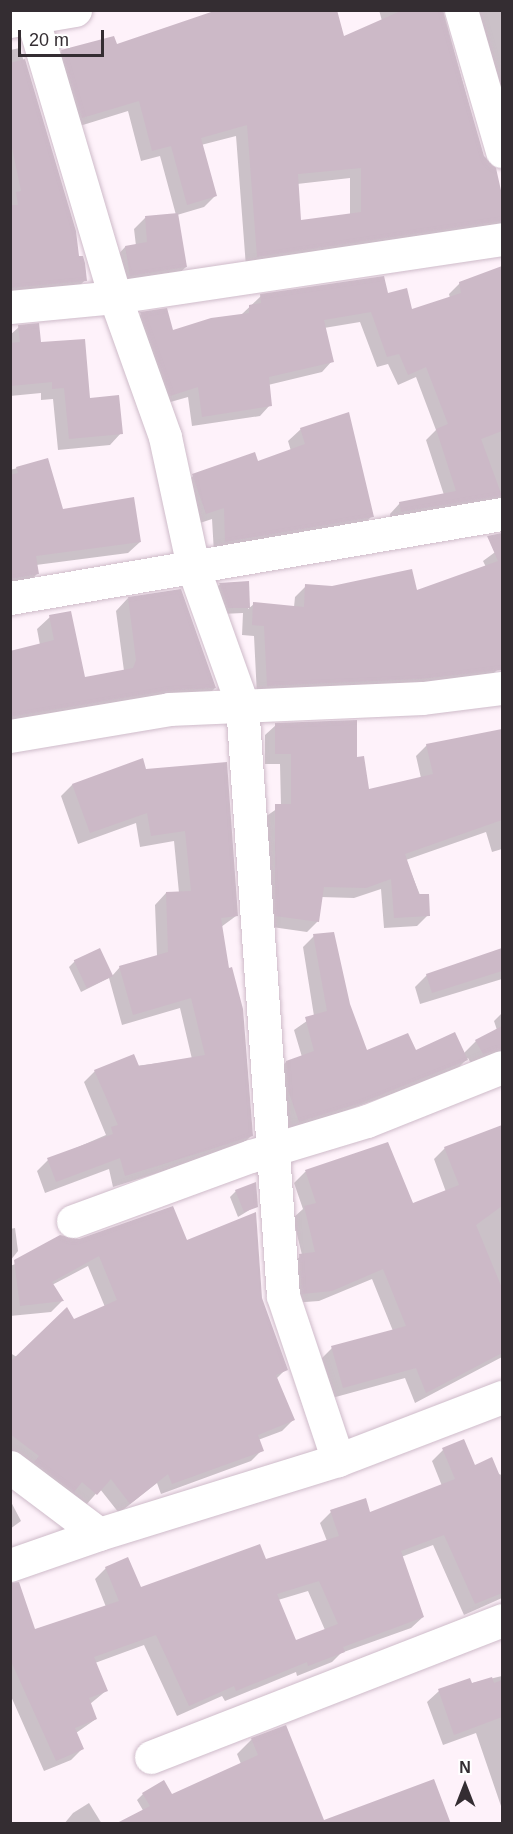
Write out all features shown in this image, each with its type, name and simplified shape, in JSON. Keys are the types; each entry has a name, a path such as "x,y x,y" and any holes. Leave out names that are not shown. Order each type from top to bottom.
{"street":[{"path":"75,10 24,17 115,297 165,436 193,567 242,704 275,1150 283,1296 338,1460"},
{"path":"461,10 502,151"},
{"path":"10,307 115,297 502,239"},
{"path":"10,598 502,514"},
{"path":"10,736 169,709 242,704 423,698 502,688"},
{"path":"73,1221 367,1120 502,1067"},
{"path":"10,1565 99,1534 338,1460 502,1397"},
{"path":"10,1467 99,1534"},
{"path":"151,1757 502,1620"}],"building":[{"path":"217,10 337,10 344,36 403,10 442,10 484,156 496,168 502,195 502,221 257,257 247,125 201,138 217,196 187,205 171,146 152,151 139,101 82,118 61,50 114,36 117,44","holes":["361,168 361,212 301,220 298,174"]},
{"path":"25,59 76,231 79,256 83,256 85,263 87,281 10,288 10,205 18,205 16,192 21,191 10,138 10,63"},
{"path":"178,213 187,267 130,276 125,246 147,242 145,216"},
{"path":"502,266 502,431 481,439 502,496 401,512 399,502 456,491 436,429 448,424 426,367 408,375 399,354 387,357 371,312 324,320 334,362 269,377 272,406 202,417 198,387 170,396 140,312 167,308 173,330 211,318 249,313 249,305 261,303 260,294 384,276 388,293 407,288 412,309 461,293 459,282"},
{"path":"39,323 41,342 85,339 90,398 119,395 123,434 69,439 64,388 52,389 52,382 10,386 10,343 20,342 18,325"},
{"path":"349,412 374,517 225,542 224,508 206,514 192,474 255,452 258,461 305,444 300,428"},
{"path":"48,458 63,509 134,497 141,542 36,556 39,574 10,579 10,475 18,473 16,467"},
{"path":"502,533 502,670 421,679 267,686 264,626 252,625 253,602 304,607 305,584 332,586 412,569 417,590 498,561 487,536"},
{"path":"249,581 250,608 228,608 219,583"},
{"path":"181,589 216,688 166,691 10,717 10,651 54,640 49,615 71,611 85,677 133,668 136,660 128,597"},
{"path":"357,720 357,757 364,756 369,789 433,774 426,744 502,729 502,820 405,854 419,894 429,894 430,916 394,918 391,879 366,888 324,887 319,922 275,916 275,804 291,804 291,754 275,754 275,723"},
{"path":"143,758 146,769 227,762 238,916 221,918 229,968 232,967 243,1009 253,1136 125,1176 120,1158 56,1182 47,1158 113,1134 111,1127 118,1125 94,1070 134,1054 139,1066 205,1055 191,998 133,1015 119,966 168,952 166,892 191,891 185,831 151,836 147,813 90,833 72,784"},
{"path":"334,932 350,1004 367,1050 408,1033 416,1050 455,1032 468,1060 361,1103 299,1122 288,1090 286,1061 314,1051 305,1017 327,1011 313,934"},
{"path":"100,948 113,976 87,988 74,960"},
{"path":"502,948 502,971 432,993 426,974"},
{"path":"502,1026 502,1049 483,1054 475,1040"},
{"path":"502,1125 502,1206 476,1225 502,1288 502,1353 426,1393 416,1368 343,1388 331,1346 406,1326 383,1269 332,1291 302,1294 299,1254 315,1252 304,1206 316,1203 305,1170 388,1142 413,1203 459,1185 444,1147"},
{"path":"256,1182 258,1207 244,1212 235,1190"},
{"path":"173,1206 187,1240 256,1212 262,1298 288,1370 276,1375 295,1420 258,1435 264,1451 172,1484 168,1474 130,1504 111,1479 97,1495 82,1482 74,1492 34,1462 39,1456 10,1434 10,1362 67,1307 74,1319 117,1300 99,1256 52,1282 64,1301 20,1306 14,1260 60,1235 79,1239"},
{"path":"464,1439 475,1465 492,1457 502,1481 502,1593 475,1604 444,1535 401,1551 424,1617 343,1647 345,1652 308,1666 307,1662 236,1691 234,1686 189,1706 156,1635 94,1657 108,1691 89,1698 97,1719 75,1728 84,1749 56,1761 10,1659 10,1583 19,1582 35,1629 119,1601 105,1567 128,1557 141,1587 260,1544 266,1559 339,1536 330,1510 366,1498 370,1512 455,1479 442,1448","holes":["319,1581 338,1624 296,1640 277,1594"]},
{"path":"492,1677 494,1683 502,1680 502,1717 454,1735 438,1689 470,1678 472,1683"},
{"path":"286,1725 324,1820 434,1779 451,1824 115,1824 150,1806 142,1793 164,1780 172,1794 258,1755 251,1738"}]}
